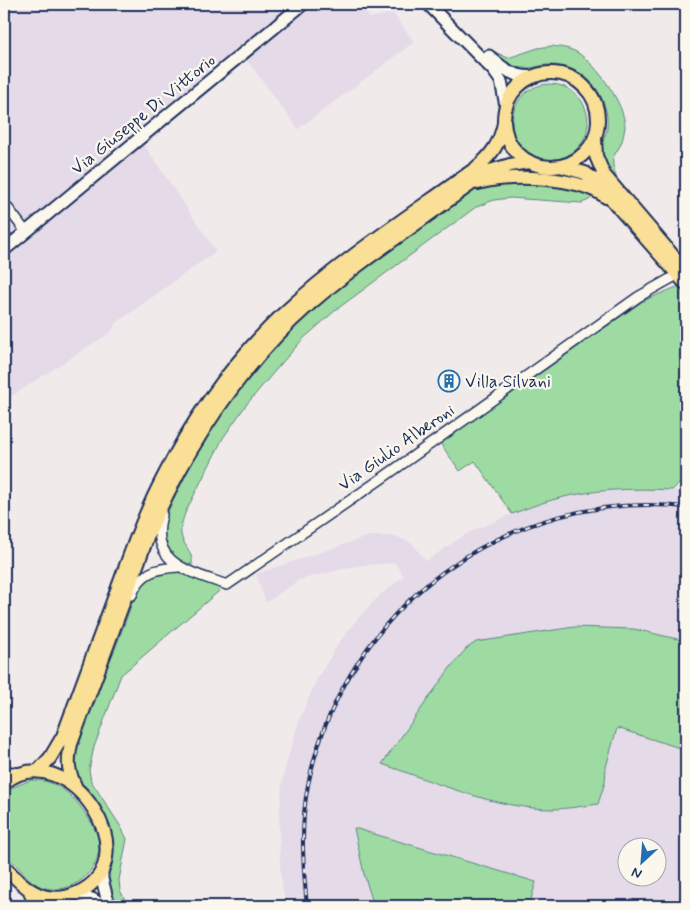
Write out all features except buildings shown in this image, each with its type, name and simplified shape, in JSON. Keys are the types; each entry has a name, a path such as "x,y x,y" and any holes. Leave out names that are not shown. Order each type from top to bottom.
{"main road":[{"path":"38,771 50,758 63,736 155,494 178,449 217,390 265,333 339,266 489,157 502,137 506,106 510,96 526,81 536,76 559,74 580,84 588,92 597,114 596,156 604,175 683,277"},
{"path":"504,123 509,142 521,157 529,162 550,167 571,163 589,148 595,137"},
{"path":"4,866 30,891 57,902 91,883 102,870 108,844 103,826 76,788 69,773 70,749 149,533 163,501 193,446 219,406 266,348 309,304 363,262 470,185 499,168 529,162"},
{"path":"560,166 592,177 683,277"},
{"path":"470,185 487,180 511,177 575,183 595,190 618,207"},
{"path":"4,783 18,774 38,771 60,778 76,788"},
{"path":"30,891 35,906"}],"street":[{"name":"Via Giuseppe Di Vittorio","path":"4,250 304,4"},
{"path":"428,4 494,71 501,81 506,106"},
{"path":"437,4 501,66 520,76 536,76"},
{"path":"4,203 26,232"},
{"name":"Via Giulio Alberoni","path":"179,567 226,585 638,297 683,277"},
{"path":"179,567 162,549 159,540 159,527 162,515 189,463 193,446"},
{"path":"104,655 113,646 134,588 141,579 146,574 161,568 179,567"},
{"path":"4,772 18,774"},
{"path":"102,870 102,879 109,906"},
{"path":"74,894 92,899 103,906"}],"shaded area":[{"path":"4,4 359,4 370,18 393,13 414,42 298,129 246,59 144,145 216,251 115,324 111,332 4,401"},
{"path":"643,488 686,493 686,906 286,906 280,865 279,822 282,784 286,764 300,718 317,679 338,644 357,619 380,595 404,576 395,563 355,566 299,580 266,603 256,574 369,536 395,536 412,543 426,561 468,533 512,514 553,500 591,492"}],"green space":[{"path":"551,46 572,50 593,66 609,86 620,107 625,127 621,144 613,159 613,167 617,178 611,172 603,157 602,148 607,129 607,116 601,96 594,85 585,76 564,67 547,65 532,68 517,67 508,63 495,52 508,58 538,48"},
{"path":"550,84 565,87 577,95 585,107 588,122 585,137 577,149 565,157 550,160 535,157 523,149 515,137 512,122 515,107 523,95 535,87"},
{"path":"489,183 568,184 595,194 589,200 582,203 510,198 494,200 476,207 337,309 303,339 280,365 246,405 223,438 185,513 182,524 181,534 190,553 192,565 178,558 169,550 165,541 165,520 169,508 184,480 197,449 221,412 244,382 287,333 352,277 470,192"},
{"path":"679,286 686,292 686,478 672,490 627,489 597,491 552,500 512,514 475,461 460,471 440,443 643,301"},
{"path":"172,570 219,587 219,591 121,675 94,747 89,770 91,781 127,839 119,880 120,890 128,906 115,906 107,877 114,850 112,832 105,815 78,780 75,765 76,753 99,685 137,590 148,576"},
{"path":"574,627 634,629 686,641 686,750 617,728 598,804 558,809 531,808 488,800 382,764 450,668 466,649 476,642"},
{"path":"31,780 46,781 64,790 80,806 92,823 96,833 99,843 95,864 82,880 73,885 53,889 42,887 26,876 5,852 3,845 4,796 13,787"},
{"path":"354,828 536,882 529,906 374,906 364,874"}],"railway":[{"path":"307,906 303,846 305,800 327,721 357,664 396,614 443,572 497,540 556,517 620,506 686,507"}],"place":[{"name":"Villa Silvani","path":"449,381"}]}
